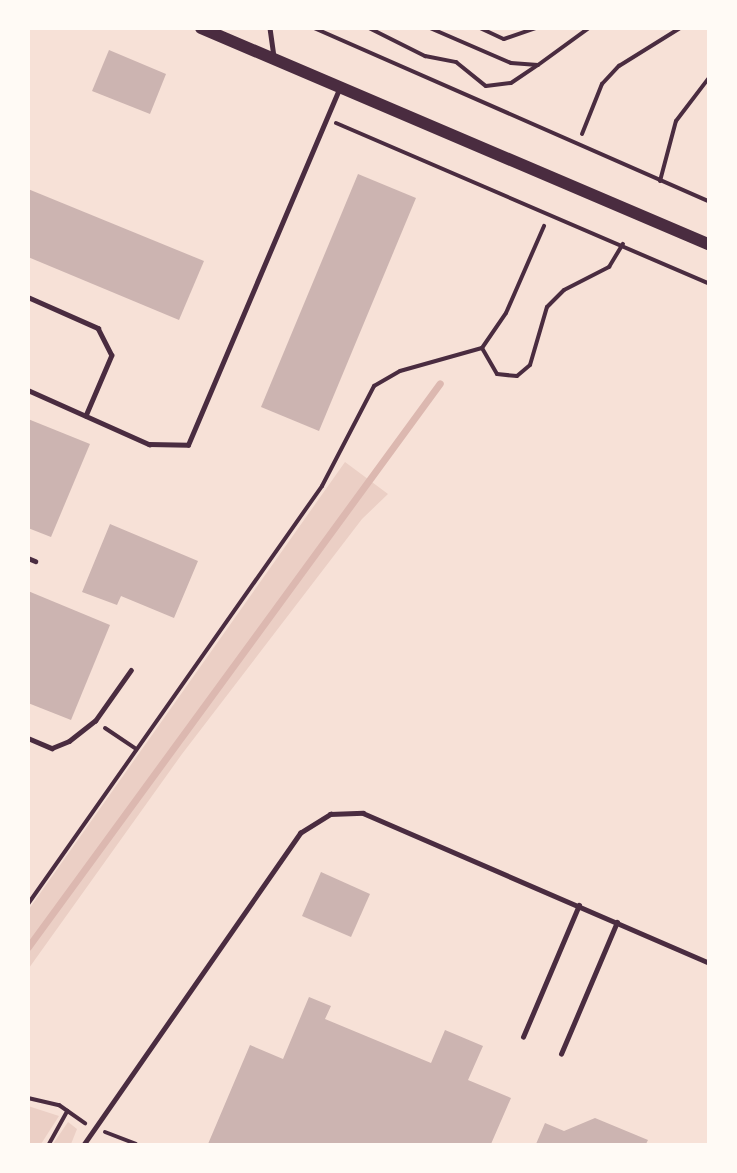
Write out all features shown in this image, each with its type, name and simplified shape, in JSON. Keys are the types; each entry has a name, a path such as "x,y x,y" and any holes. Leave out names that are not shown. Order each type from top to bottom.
{"main road":[{"path":"201,28 229,34 274,60 339,89 708,244"}],"lane":[{"path":"270,28 274,60"},
{"path":"28,390 149,444 188,446 324,118 339,89"},
{"path":"28,297 98,328 112,356 86,416"},
{"path":"28,558 35,561"},
{"path":"28,738 52,748 95,721 131,670"},
{"path":"84,1144 300,833 330,814 363,813 708,962"},
{"path":"523,1037 579,905"},
{"path":"561,1054 617,922"}],"path":[{"path":"314,28 708,201"},
{"path":"369,28 425,56 456,62 486,86 511,83 589,28"},
{"path":"430,28 511,63 538,65"},
{"path":"480,28 504,39 536,28"},
{"path":"582,134 602,84 619,66 680,28"},
{"path":"660,181 676,121 708,79"},
{"path":"324,118 708,282"},
{"path":"28,904 322,486 374,386 400,371 482,348 506,314 544,226"},
{"path":"482,348 497,374 517,376 530,365 547,307 564,290 609,267 623,244"},
{"path":"95,721 136,749"},
{"path":"28,1098 66,1110 86,1124"},
{"path":"49,1144 66,1110"},
{"path":"109,1134 135,1144"}],"shaded area":[{"path":"345,462 388,494 362,519 182,754 29,968 29,909"},
{"path":"28,1106 59,1116 41,1144 29,1144"},
{"path":"68,1122 77,1129 71,1144 53,1144"}],"building":[{"path":"109,50 166,74 150,114 92,91"},
{"path":"358,174 416,198 319,431 261,407"},
{"path":"28,189 204,261 179,320 28,257"},
{"path":"28,419 90,444 51,537 28,528"},
{"path":"110,524 198,561 174,618 121,596 117,605 82,592"},
{"path":"28,591 110,625 71,720 28,703"},
{"path":"321,872 370,894 351,937 302,916"},
{"path":"309,997 331,1006 325,1019 431,1063 445,1030 483,1046 468,1080 511,1098 491,1144 208,1144 250,1045 283,1059"},
{"path":"595,1118 648,1140 646,1144 536,1144 545,1123 564,1131"}],"waterway":[{"path":"28,947 440,383"}]}
